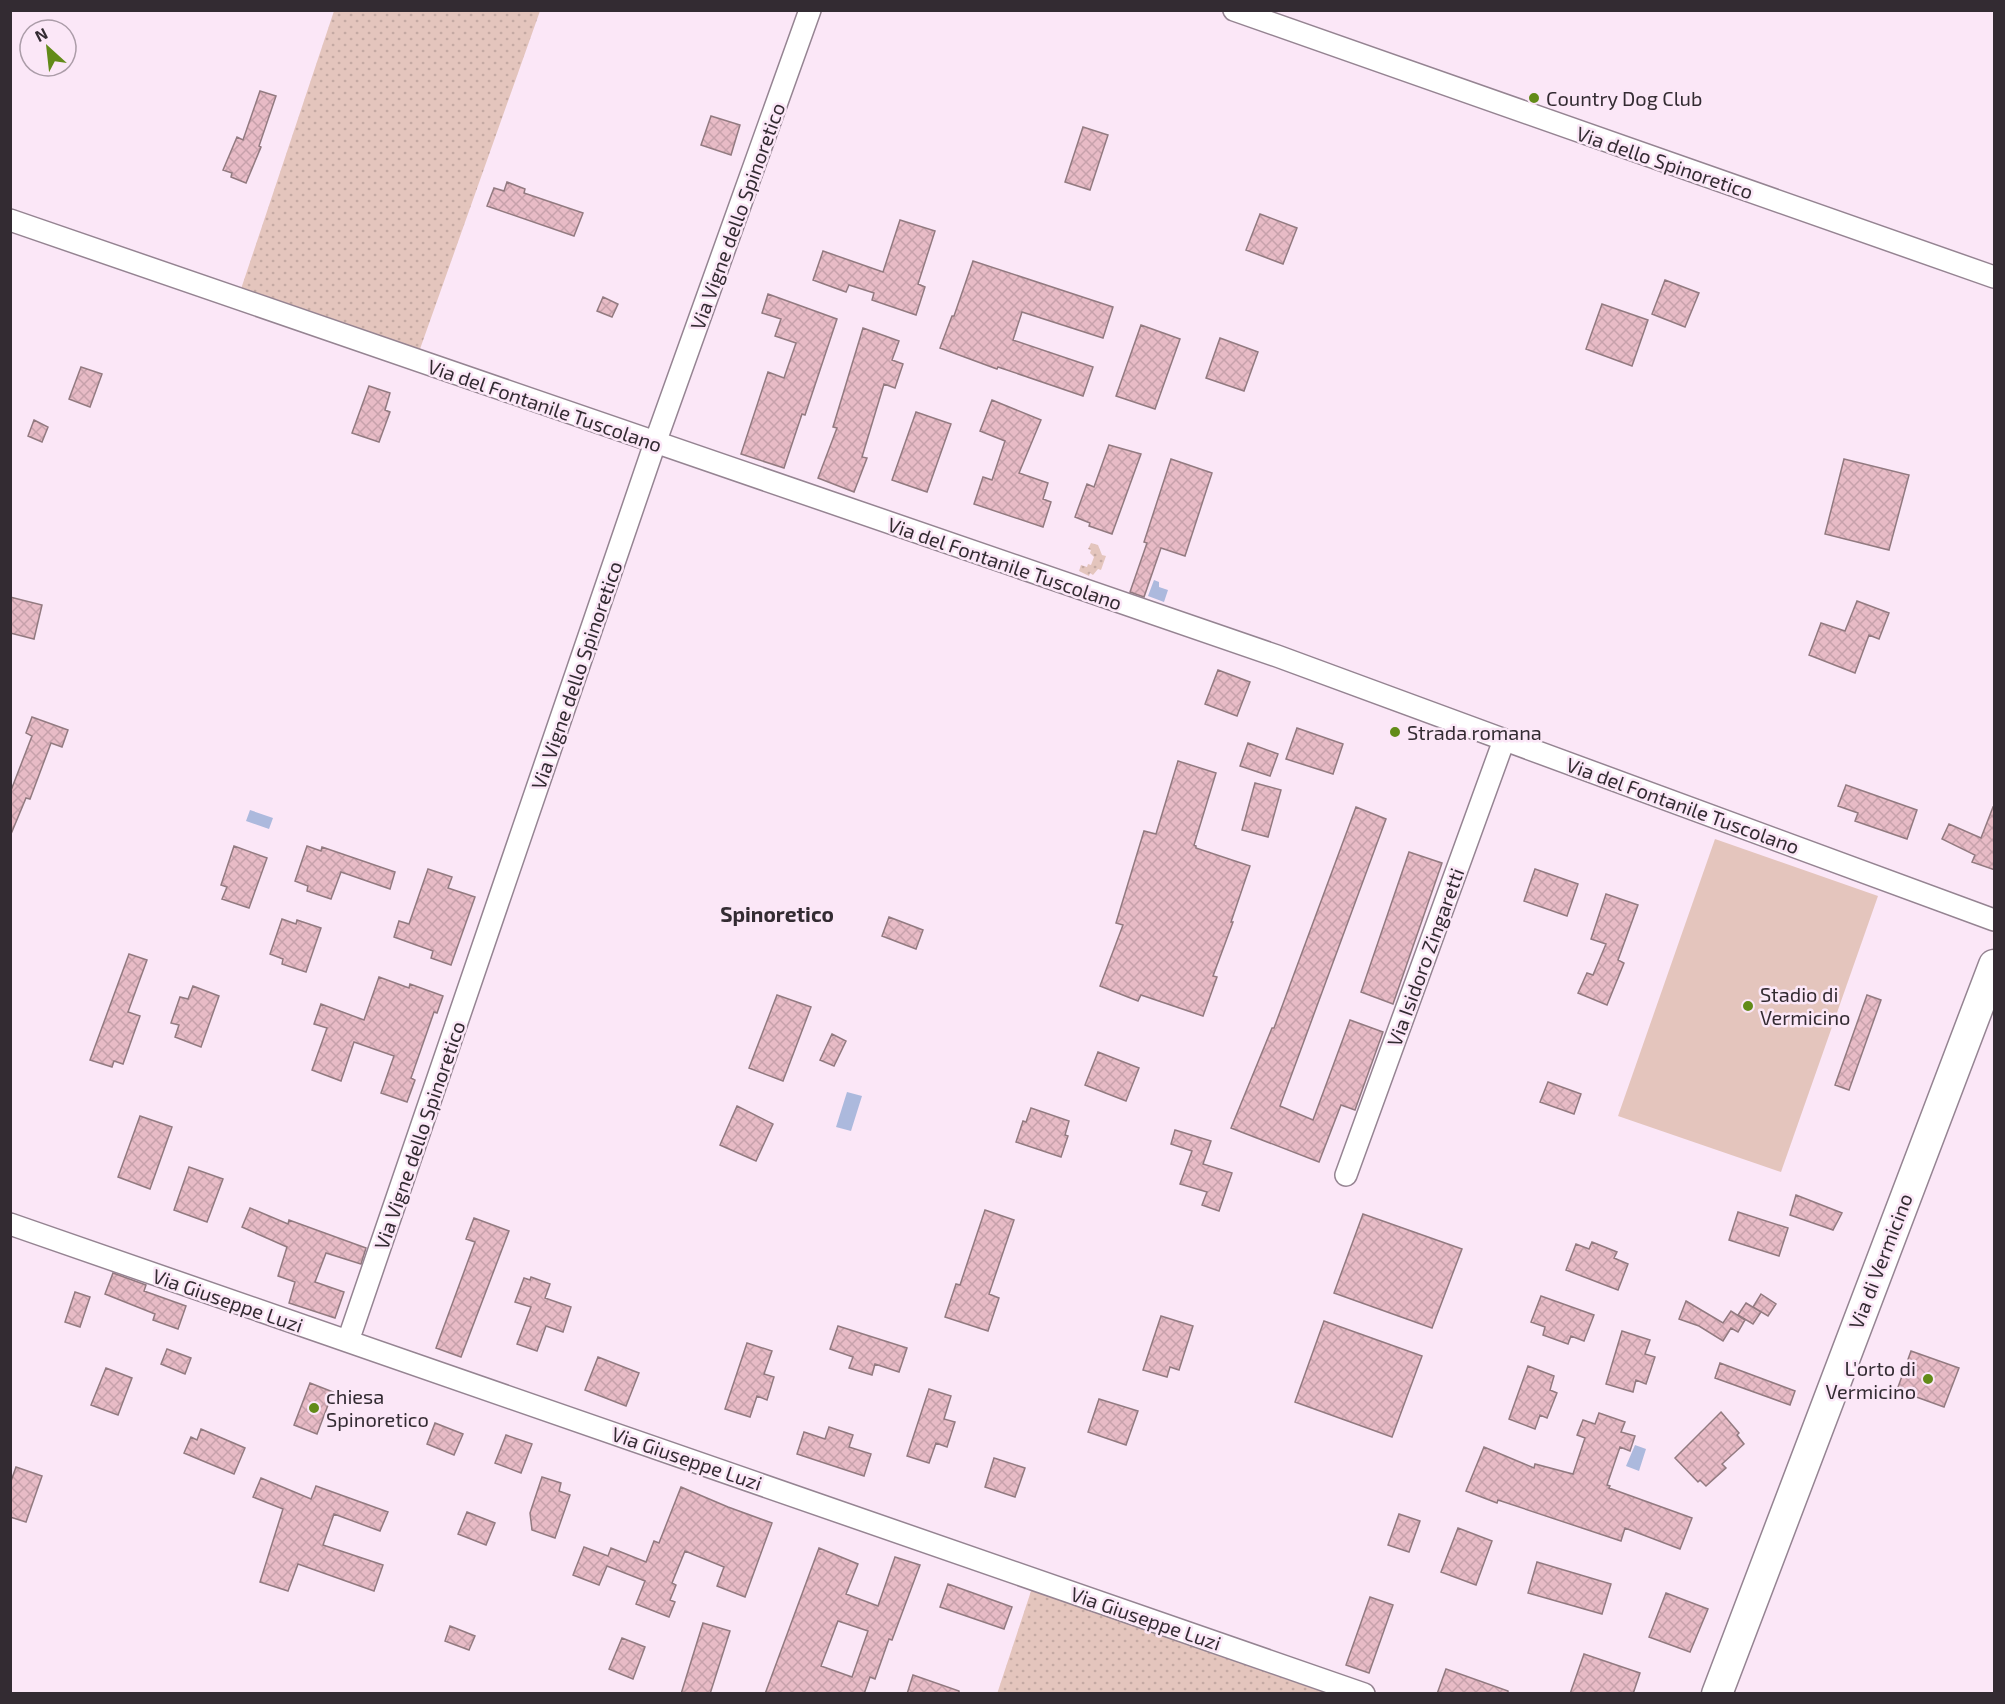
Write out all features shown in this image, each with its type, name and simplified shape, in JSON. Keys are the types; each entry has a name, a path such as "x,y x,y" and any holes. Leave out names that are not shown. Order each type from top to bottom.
{"main road":[{"name":"Via di Vermicino","path":"1716,1694 1995,964"}],"street":[{"name":"Via Vigne dello Spinoretico","path":"348,1341 656,443 810,10"},
{"name":"Via dello Spinoretico","path":"1234,10 1995,277"},
{"name":"Via del Fontanile Tuscolano","path":"10,220 1277,656 1995,920"},
{"name":"Via Isidoro Zingaretti","path":"1346,1175 1504,740"},
{"name":"Via Giuseppe Luzi","path":"10,1224 1364,1694"}],"shaded area":[{"path":"334,11 540,11 420,349 241,289"},
{"path":"1091,543 1098,545 1102,555 1106,556 1101,570 1098,569 1093,575 1090,573 1089,576 1079,571 1081,565 1087,567 1088,564 1091,565 1094,557 1088,549"},
{"name":"Stadio di Vermicino","path":"1715,839 1878,896 1781,1172 1618,1116"},
{"path":"1035,1579 1344,1694 997,1694"}],"water":[{"path":"1154,580 1159,582 1159,587 1168,590 1164,602 1148,596"},
{"path":"250,810 273,818 269,829 246,821"},
{"path":"847,1092 862,1096 851,1131 836,1127"},
{"path":"1635,1445 1646,1449 1639,1471 1626,1466"}],"building":[{"path":"260,91 276,96 259,146 261,147 246,183 231,177 232,173 223,170 237,137 243,140"},
{"path":"711,116 740,125 731,155 701,145"},
{"path":"1083,127 1108,135 1090,190 1065,182"},
{"path":"507,182 525,189 524,193 583,213 574,236 487,206 494,188 504,191"},
{"path":"1260,214 1297,228 1283,264 1246,250"},
{"path":"900,220 935,231 918,284 925,287 916,315 872,300 874,293 849,285 846,292 813,280 823,251 883,272"},
{"path":"973,261 1113,307 1103,338 1022,312 1013,340 1093,367 1083,396 940,348"},
{"path":"1665,280 1699,293 1685,327 1652,314"},
{"path":"768,294 837,319 805,415 802,414 784,468 741,454 768,372 784,378 796,343 775,336 781,319 762,313"},
{"path":"603,297 618,304 612,317 597,311"},
{"path":"1602,304 1648,320 1632,366 1586,349"},
{"path":"1141,325 1180,339 1155,409 1116,396"},
{"path":"863,328 899,341 892,360 903,364 895,388 884,384 862,457 867,458 854,492 818,478 837,428 833,427"},
{"path":"1220,338 1258,352 1244,391 1206,378"},
{"path":"81,367 102,374 90,407 69,399"},
{"path":"369,386 390,393 385,410 390,412 379,442 352,433"},
{"path":"992,400 1041,420 1019,473 1048,483 1043,499 1051,502 1043,527 974,504 983,477 992,480 1005,441 980,431"},
{"path":"916,412 951,424 927,492 892,480"},
{"path":"34,420 48,427 42,442 28,436"},
{"path":"1109,445 1141,454 1112,534 1089,526 1090,523 1075,517 1087,484 1094,487"},
{"path":"1171,459 1212,473 1185,556 1161,548 1144,597 1130,592 1147,543 1144,542"},
{"path":"1844,459 1909,475 1889,550 1825,534"},
{"path":"10,597 42,605 34,639 10,633"},
{"path":"1857,601 1889,613 1879,639 1869,635 1855,673 1809,655 1821,623 1845,631"},
{"path":"1218,670 1250,682 1237,716 1205,704"},
{"path":"32,717 68,730 62,747 51,743 30,799 26,798 11,834 10,793 32,736 26,733"},
{"path":"1297,728 1343,744 1333,774 1286,759"},
{"path":"1248,743 1278,754 1270,776 1240,766"},
{"path":"1178,761 1216,773 1194,845 1196,848 1250,866 1213,976 1217,977 1203,1016 1141,995 1138,1001 1100,986 1123,925 1116,923 1144,831 1156,834"},
{"path":"1255,783 1281,790 1268,837 1242,830"},
{"path":"1846,785 1917,810 1907,839 1855,821 1858,813 1838,806"},
{"path":"1356,807 1386,819 1280,1106 1313,1120 1350,1020 1383,1032 1355,1110 1341,1105 1319,1162 1231,1128 1272,1028 1274,1028"},
{"path":"1993,807 1995,808 1995,870 1972,862 1975,855 1942,839 1949,824 1981,838"},
{"path":"234,846 267,858 249,908 222,899 227,887 221,885"},
{"path":"307,846 321,851 322,847 395,872 390,889 341,872 331,899 307,891 308,886 295,881"},
{"path":"1409,852 1442,863 1393,1004 1361,992"},
{"path":"428,869 452,877 448,888 475,897 451,965 431,958 433,951 394,937 399,921 409,924"},
{"path":"1535,869 1578,884 1567,916 1524,901"},
{"path":"1606,894 1638,905 1618,960 1624,963 1607,1005 1578,993 1587,973 1593,975 1606,944 1591,939"},
{"path":"889,917 923,930 916,949 882,936"},
{"path":"282,919 296,924 297,920 321,928 306,972 282,964 283,959 270,954"},
{"path":"129,954 147,960 128,1012 140,1016 123,1064 114,1061 112,1067 90,1060"},
{"path":"379,977 409,988 410,984 443,996 437,1013 434,1012 411,1078 415,1080 407,1102 381,1093 394,1056 354,1042 341,1081 312,1070 327,1028 314,1024 321,1004 364,1020"},
{"path":"193,986 219,996 201,1047 175,1037 179,1025 171,1023 180,997 188,999"},
{"path":"777,995 811,1007 783,1081 749,1068"},
{"path":"1867,995 1881,1000 1849,1090 1835,1085"},
{"path":"832,1034 846,1041 834,1066 820,1060"},
{"path":"1098,1052 1139,1068 1126,1101 1085,1085"},
{"path":"1548,1082 1581,1094 1574,1114 1540,1102"},
{"path":"737,1106 773,1124 756,1161 720,1145"},
{"path":"1031,1108 1069,1121 1065,1135 1068,1136 1061,1157 1016,1142 1023,1121 1026,1122"},
{"path":"140,1116 172,1127 150,1189 118,1177"},
{"path":"1175,1130 1211,1141 1203,1164 1232,1173 1219,1211 1202,1205 1207,1192 1180,1184 1192,1151 1171,1144"},
{"path":"189,1167 223,1179 207,1222 174,1210"},
{"path":"1796,1195 1842,1213 1833,1230 1790,1215"},
{"path":"250,1208 288,1224 289,1220 366,1248 361,1264 326,1253 315,1282 344,1292 335,1318 289,1303 295,1282 278,1276 287,1247 242,1227"},
{"path":"985,1210 1014,1220 989,1294 999,1298 988,1331 945,1317 956,1284 960,1285"},
{"path":"1738,1212 1788,1228 1779,1256 1729,1240"},
{"path":"1363,1214 1462,1249 1432,1328 1334,1293"},
{"path":"474,1218 509,1231 461,1357 436,1348 475,1242 466,1239"},
{"path":"1592,1242 1617,1252 1614,1258 1628,1264 1618,1290 1566,1270 1576,1244 1589,1249"},
{"path":"113,1273 146,1285 144,1291 186,1306 178,1329 153,1320 155,1314 105,1294"},
{"path":"531,1277 550,1284 545,1298 571,1307 563,1332 546,1326 537,1351 517,1344 531,1307 515,1302 524,1278 530,1280"},
{"path":"75,1292 90,1297 80,1327 65,1322"},
{"path":"1761,1294 1776,1304 1768,1316 1753,1307"},
{"path":"1541,1296 1594,1315 1584,1341 1571,1336 1568,1344 1543,1335 1545,1327 1531,1322"},
{"path":"1686,1301 1723,1323 1731,1311 1745,1320 1738,1332 1731,1328 1723,1341 1699,1326 1679,1319"},
{"path":"1746,1303 1761,1312 1753,1324 1738,1315"},
{"path":"1161,1316 1193,1326 1179,1370 1170,1367 1167,1377 1143,1370"},
{"path":"1324,1321 1422,1356 1392,1437 1295,1402"},
{"path":"838,1326 907,1348 899,1372 875,1364 872,1375 849,1368 853,1357 830,1349"},
{"path":"1622,1331 1650,1340 1645,1354 1655,1357 1646,1384 1636,1380 1633,1392 1606,1384"},
{"path":"747,1343 772,1351 764,1374 774,1377 767,1400 757,1396 750,1417 725,1409"},
{"path":"167,1349 191,1358 185,1374 161,1364"},
{"name":"L'orto di Vermicino","path":"1911,1351 1959,1368 1944,1407 1897,1390"},
{"path":"598,1357 639,1373 626,1406 585,1390"},
{"path":"1720,1363 1795,1391 1790,1405 1715,1378"},
{"path":"1528,1366 1554,1376 1550,1390 1557,1393 1547,1418 1540,1415 1535,1429 1509,1419"},
{"path":"106,1368 132,1378 118,1415 91,1405"},
{"name":"chiesa Spinoretico","path":"310,1383 333,1392 317,1434 294,1425"},
{"path":"929,1389 951,1396 944,1419 955,1422 947,1447 936,1443 929,1463 907,1456"},
{"path":"1099,1399 1138,1411 1126,1445 1088,1432"},
{"path":"1721,1412 1739,1433 1737,1435 1744,1444 1722,1464 1726,1468 1706,1486 1700,1480 1698,1482 1675,1458"},
{"path":"1599,1413 1625,1422 1621,1432 1635,1436 1630,1451 1620,1447 1607,1485 1610,1486 1609,1488 1692,1518 1680,1549 1625,1528 1621,1541 1498,1500 1497,1503 1466,1491 1484,1447 1534,1468 1535,1464 1573,1474 1585,1438 1577,1435 1583,1420 1595,1424"},
{"path":"435,1423 463,1434 454,1455 427,1444"},
{"path":"829,1427 853,1435 849,1447 871,1454 864,1476 797,1454 804,1432 825,1439"},
{"path":"201,1429 245,1448 234,1474 184,1453 191,1437 197,1440"},
{"path":"506,1435 532,1444 521,1473 495,1463"},
{"path":"994,1458 1025,1468 1015,1497 985,1487"},
{"path":"16,1467 42,1476 26,1522 10,1517 10,1484"},
{"path":"542,1477 561,1483 559,1491 570,1495 555,1538 532,1530 530,1513"},
{"path":"261,1478 311,1499 316,1486 388,1512 380,1531 334,1514 323,1545 383,1565 374,1591 298,1564 288,1591 260,1582 283,1509 253,1497"},
{"path":"681,1487 772,1523 745,1597 717,1586 724,1567 685,1551 672,1583 676,1585 670,1600 675,1602 669,1617 636,1604 645,1581 607,1566 599,1585 573,1575 584,1547 608,1556 611,1548 646,1562 654,1541 659,1543"},
{"path":"467,1512 495,1523 486,1545 458,1534"},
{"path":"1399,1514 1420,1521 1409,1552 1388,1545"},
{"path":"1458,1528 1492,1541 1476,1585 1441,1572"},
{"path":"819,1548 858,1564 846,1594 878,1606 895,1557 920,1565 892,1640 889,1639 875,1679 870,1677 864,1694 765,1694","holes":["838,1621 868,1631 852,1677 821,1666"]},
{"path":"1537,1562 1611,1584 1602,1614 1528,1593"},
{"path":"948,1584 1012,1607 1004,1629 940,1607"},
{"path":"1666,1593 1708,1609 1690,1652 1649,1637"},
{"path":"1370,1597 1393,1605 1369,1673 1346,1665"},
{"path":"703,1623 730,1631 710,1694 681,1694"},
{"path":"450,1626 475,1636 469,1650 445,1641"},
{"path":"622,1638 645,1647 633,1679 609,1669"},
{"path":"1584,1654 1640,1673 1633,1694 1570,1694"},
{"path":"1446,1669 1508,1691 1508,1694 1437,1694"},
{"path":"913,1675 959,1691 959,1694 907,1694"}],"place":[{"name":"Country Dog Club","path":"1534,98"},
{"name":"Strada romana","path":"1395,732"},
{"name":"Stadio di Vermicino","path":"1748,1006"},
{"name":"L'orto di Vermicino","path":"1928,1379"},
{"name":"chiesa Spinoretico","path":"314,1408"}],"district":[{"name":"Spinoretico","path":"777,913"}]}
